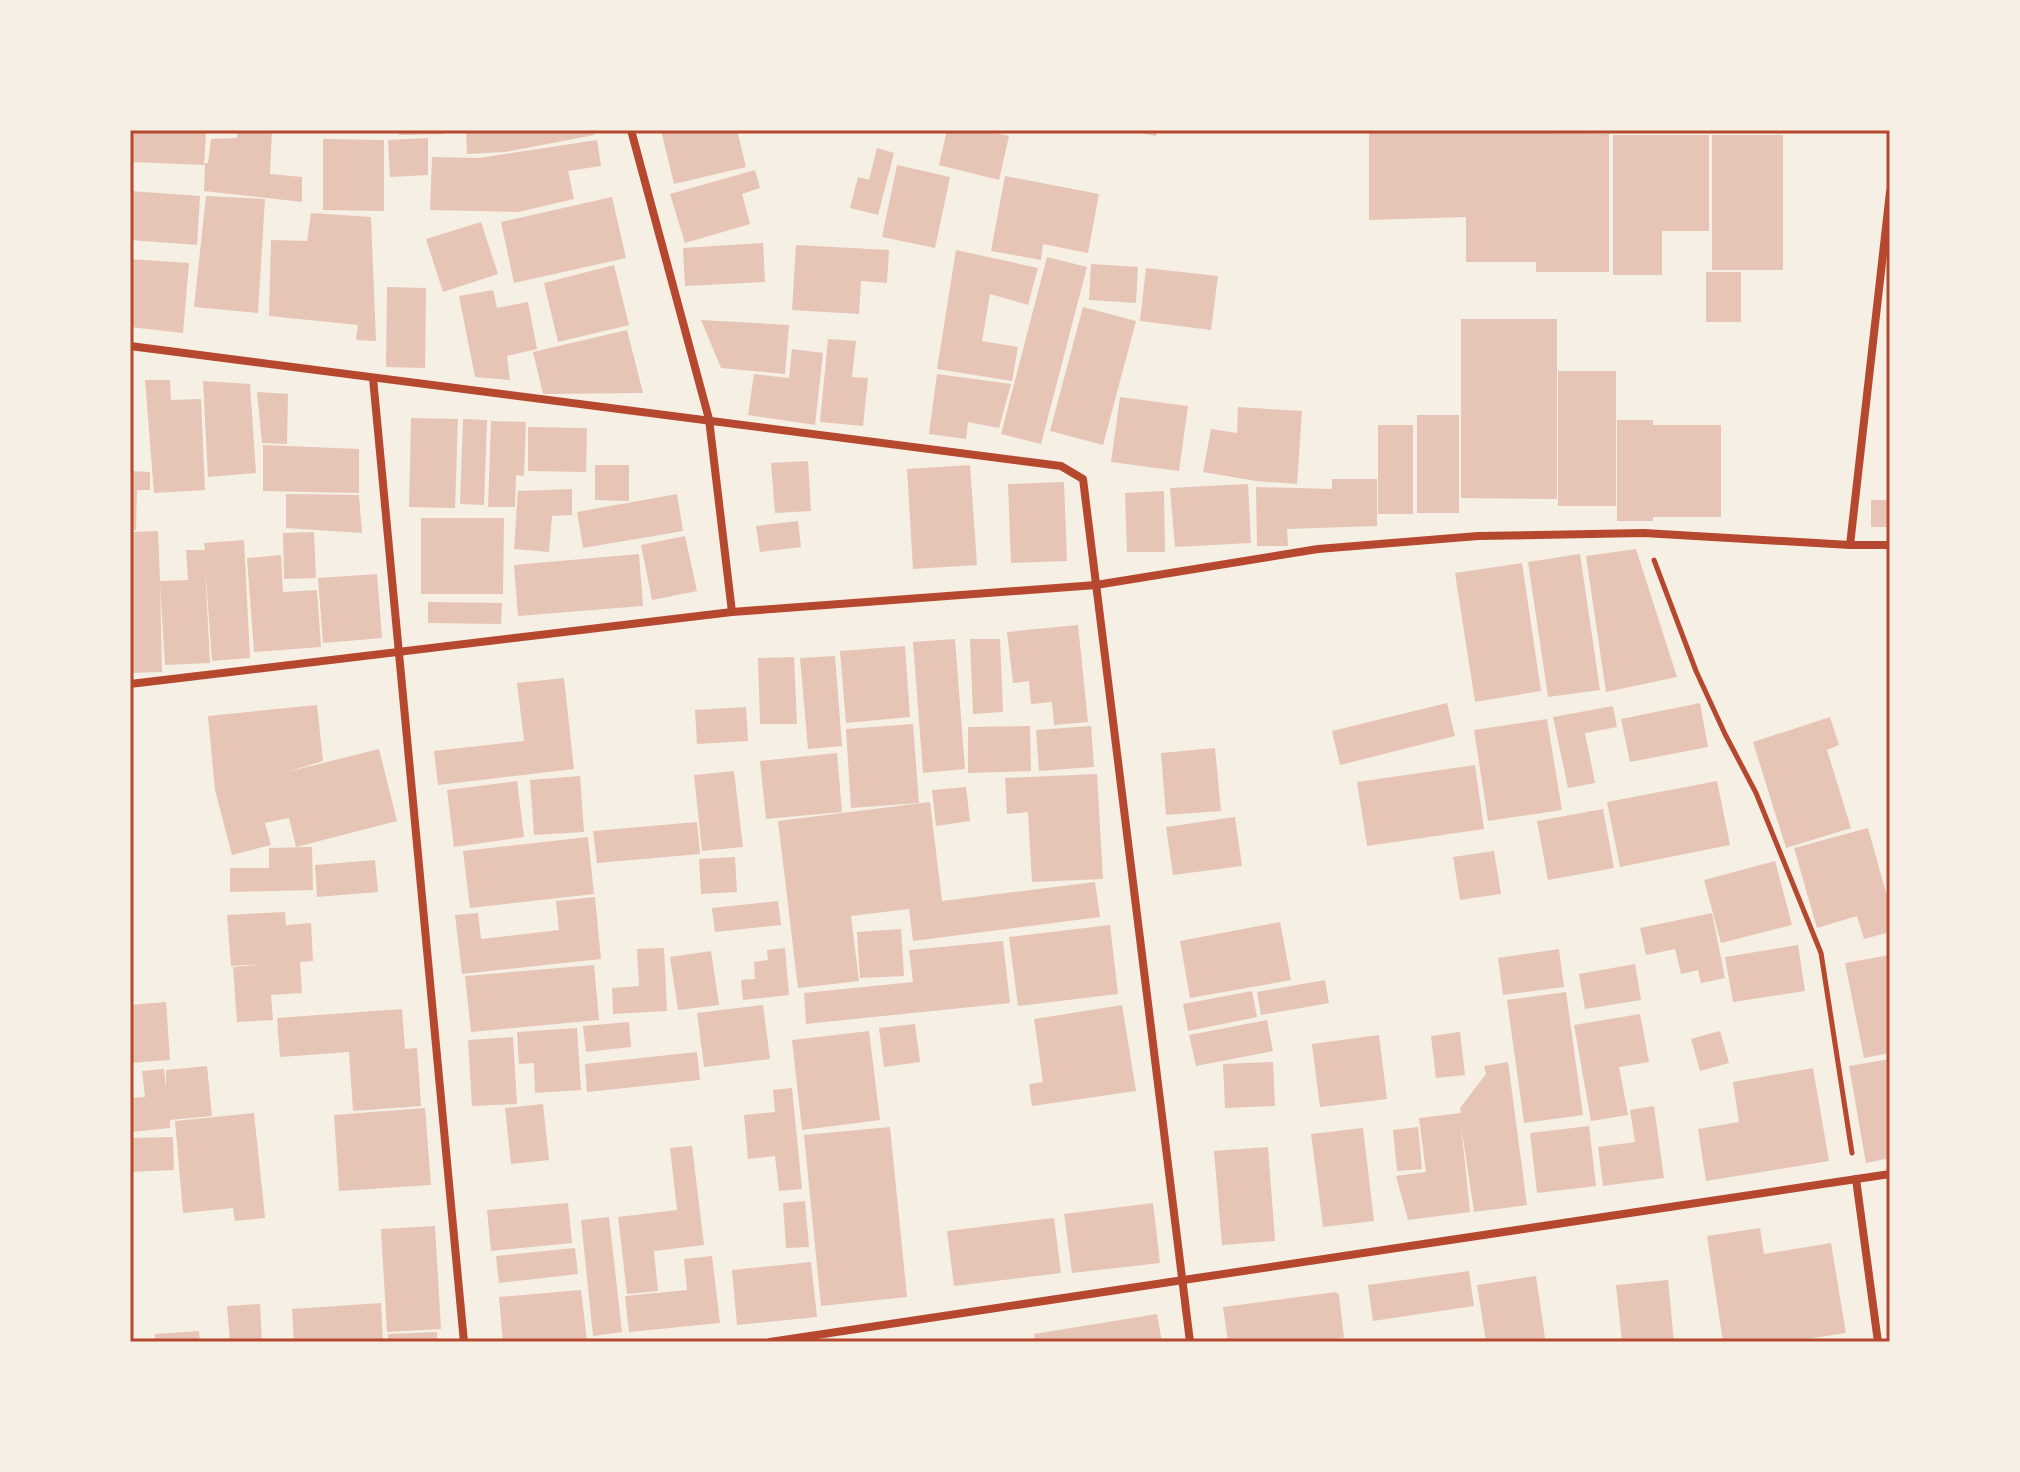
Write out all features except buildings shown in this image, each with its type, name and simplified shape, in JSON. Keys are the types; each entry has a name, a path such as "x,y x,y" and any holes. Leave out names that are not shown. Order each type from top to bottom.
{"street":[{"path":"631,130 709,419 732,612"},
{"path":"1850,545 1890,192"},
{"path":"130,346 1061,466 1083,479 1190,1342"},
{"path":"373,378 464,1342"},
{"path":"130,684 732,612 1096,585 1318,549 1478,536 1644,533 1890,545"},
{"path":"770,1342 1890,1174"},
{"path":"1856,1179 1878,1342"}],"path":[{"path":"1644,533 1696,671 1756,793 1821,953 1856,1179"}]}
